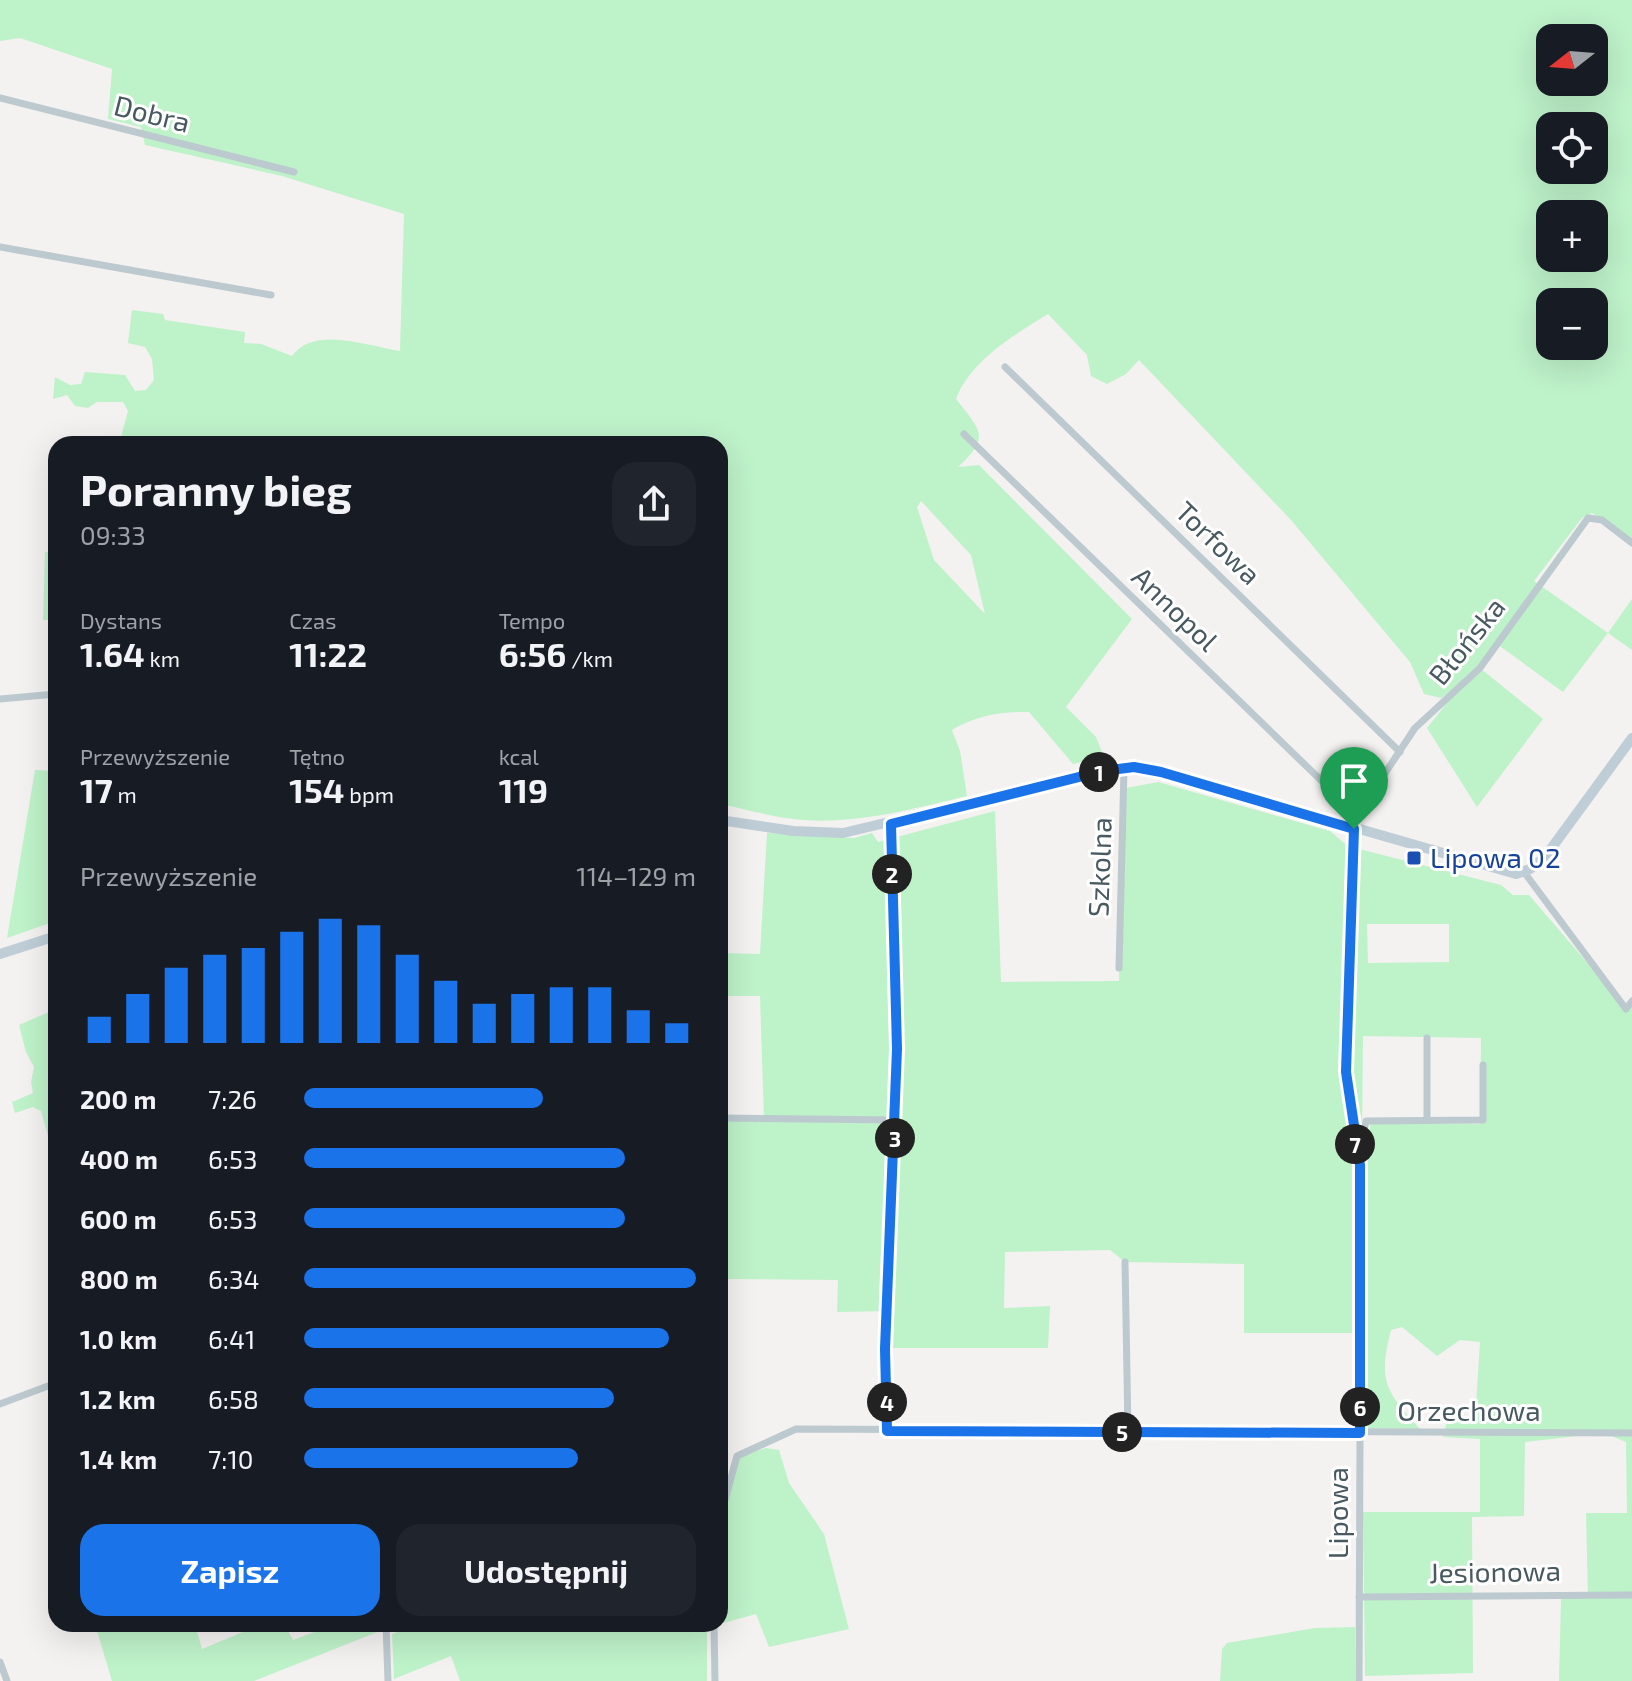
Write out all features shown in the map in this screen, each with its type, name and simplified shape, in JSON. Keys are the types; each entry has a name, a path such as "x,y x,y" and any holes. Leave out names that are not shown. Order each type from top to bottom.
{"street":[{"name":"Dobra","path":"0,98 294,172"},
{"path":"0,247 271,295"},
{"name":"Torfowa","path":"1005,367 1400,752"},
{"name":"Annopol","path":"964,434 1330,789 1361,810"},
{"name":"Błońska","path":"1354,829 1361,810 1415,728 1480,668 1588,518 1602,520 1632,543"},
{"path":"0,699 48,695"},
{"path":"728,821 830,833 891,824 1124,768 1161,772 1506,873 1524,872 1545,857 1632,738"},
{"name":"Szkolna","path":"1119,968 1124,768"},
{"path":"887,1431 886,1324 896,1120 891,824"},
{"name":"Lipowa","path":"1354,829 1346,1072 1359,1154 1359,1681"},
{"path":"1524,872 1626,1009 1632,1001"},
{"path":"0,954 48,939"},
{"path":"1427,1038 1427,1120 1483,1120 1483,1065"},
{"path":"728,1118 896,1120"},
{"name":"Lipowa","path":"1359,1154 1366,1121 1427,1120"},
{"path":"1125,1262 1128,1432"},
{"path":"0,1404 48,1386"},
{"name":"Orzechowa","path":"728,1489 737,1456 796,1429 1632,1433"},
{"name":"Jesionowa","path":"1359,1597 1632,1595"},
{"path":"386,1632 388,1681"},
{"path":"714,1632 715,1681"},
{"path":"0,1662 7,1681"}],"green space":[{"path":"0,0 1632,0 1632,540 1592,513 1582,518 1534,581 1608,633 1563,692 1497,644 1480,668 1543,719 1477,807 1427,728 1463,683 1441,698 1424,694 1410,662 1291,520 1139,360 1126,374 1107,384 1091,376 1087,355 1048,314 994,350 963,385 956,399 979,434 975,448 958,467 979,465 1132,619 1066,707 1096,737 1104,757 1073,764 1029,712 1009,712 979,718 952,730 960,751 967,796 881,815 815,821 728,806 728,436 121,436 128,411 123,402 97,402 88,408 75,406 67,395 53,399 55,377 70,385 81,384 85,372 125,375 135,391 146,390 154,380 152,359 145,347 128,343 132,310 163,314 165,320 245,332 244,343 261,344 292,356 314,341 327,339 400,351 404,214 282,176 145,145 141,127 108,119 112,69 20,38 0,41","holes":["921,501 971,555 985,614 934,560 917,507"]},
{"path":"45,552 48,552 48,620 43,620"},
{"path":"1632,599 1632,650 1608,633"},
{"path":"35,770 48,771 48,924 7,938"},
{"path":"1158,782 1330,831 1349,847 1341,1017 1345,1106 1354,1161 1353,1333 1244,1333 1244,1264 1125,1262 1110,1250 1005,1252 1004,1308 1050,1306 1048,1348 889,1348 889,1311 837,1312 838,1280 728,1279 728,1119 764,1120 760,996 728,996 728,953 760,954 767,833 854,838 872,833 878,842 995,811 1001,982 1119,981 1126,788"},
{"path":"1359,849 1501,885 1513,895 1529,895 1626,1008 1632,1001 1632,1681 1559,1681 1561,1598 1588,1598 1586,1513 1627,1513 1626,1442 1604,1433 1525,1442 1524,1516 1472,1517 1473,1673 1365,1676 1363,1512 1480,1512 1480,1439 1443,1437 1447,1421 1475,1421 1480,1342 1460,1340 1437,1356 1402,1327 1391,1330 1385,1374 1392,1394 1420,1429 1365,1428 1366,1150 1370,1144 1370,1124 1480,1124 1481,1038 1363,1036 1362,1135 1357,1137 1349,1039 1356,856","holes":["1367,924 1449,924 1449,962 1368,963"]},
{"path":"48,1012 48,1136 41,1111 33,1107 15,1113 12,1102 33,1093 31,1082 34,1067 26,1052 19,1025"},
{"path":"766,1448 779,1450 789,1483 824,1534 849,1629 769,1647 756,1614 728,1622 728,1486 733,1464 740,1456"},
{"path":"1355,1627 1355,1681 1220,1681 1222,1649 1227,1643 1315,1628"},
{"path":"97,1632 197,1632 202,1649 243,1632 288,1632 293,1640 314,1632 377,1632 254,1681 112,1681"},
{"path":"707,1632 707,1681 460,1681 451,1656 394,1679 392,1634"}],"place":[{"name":"Lipowa 02","path":"1414,858"}],"route":[{"path":"1134,767 1161,772 1354,829 1347,944 1346,1072 1360,1165 1360,1433 887,1431 885,1349 897,1049 891,824 1103,771 1134,767"}]}
